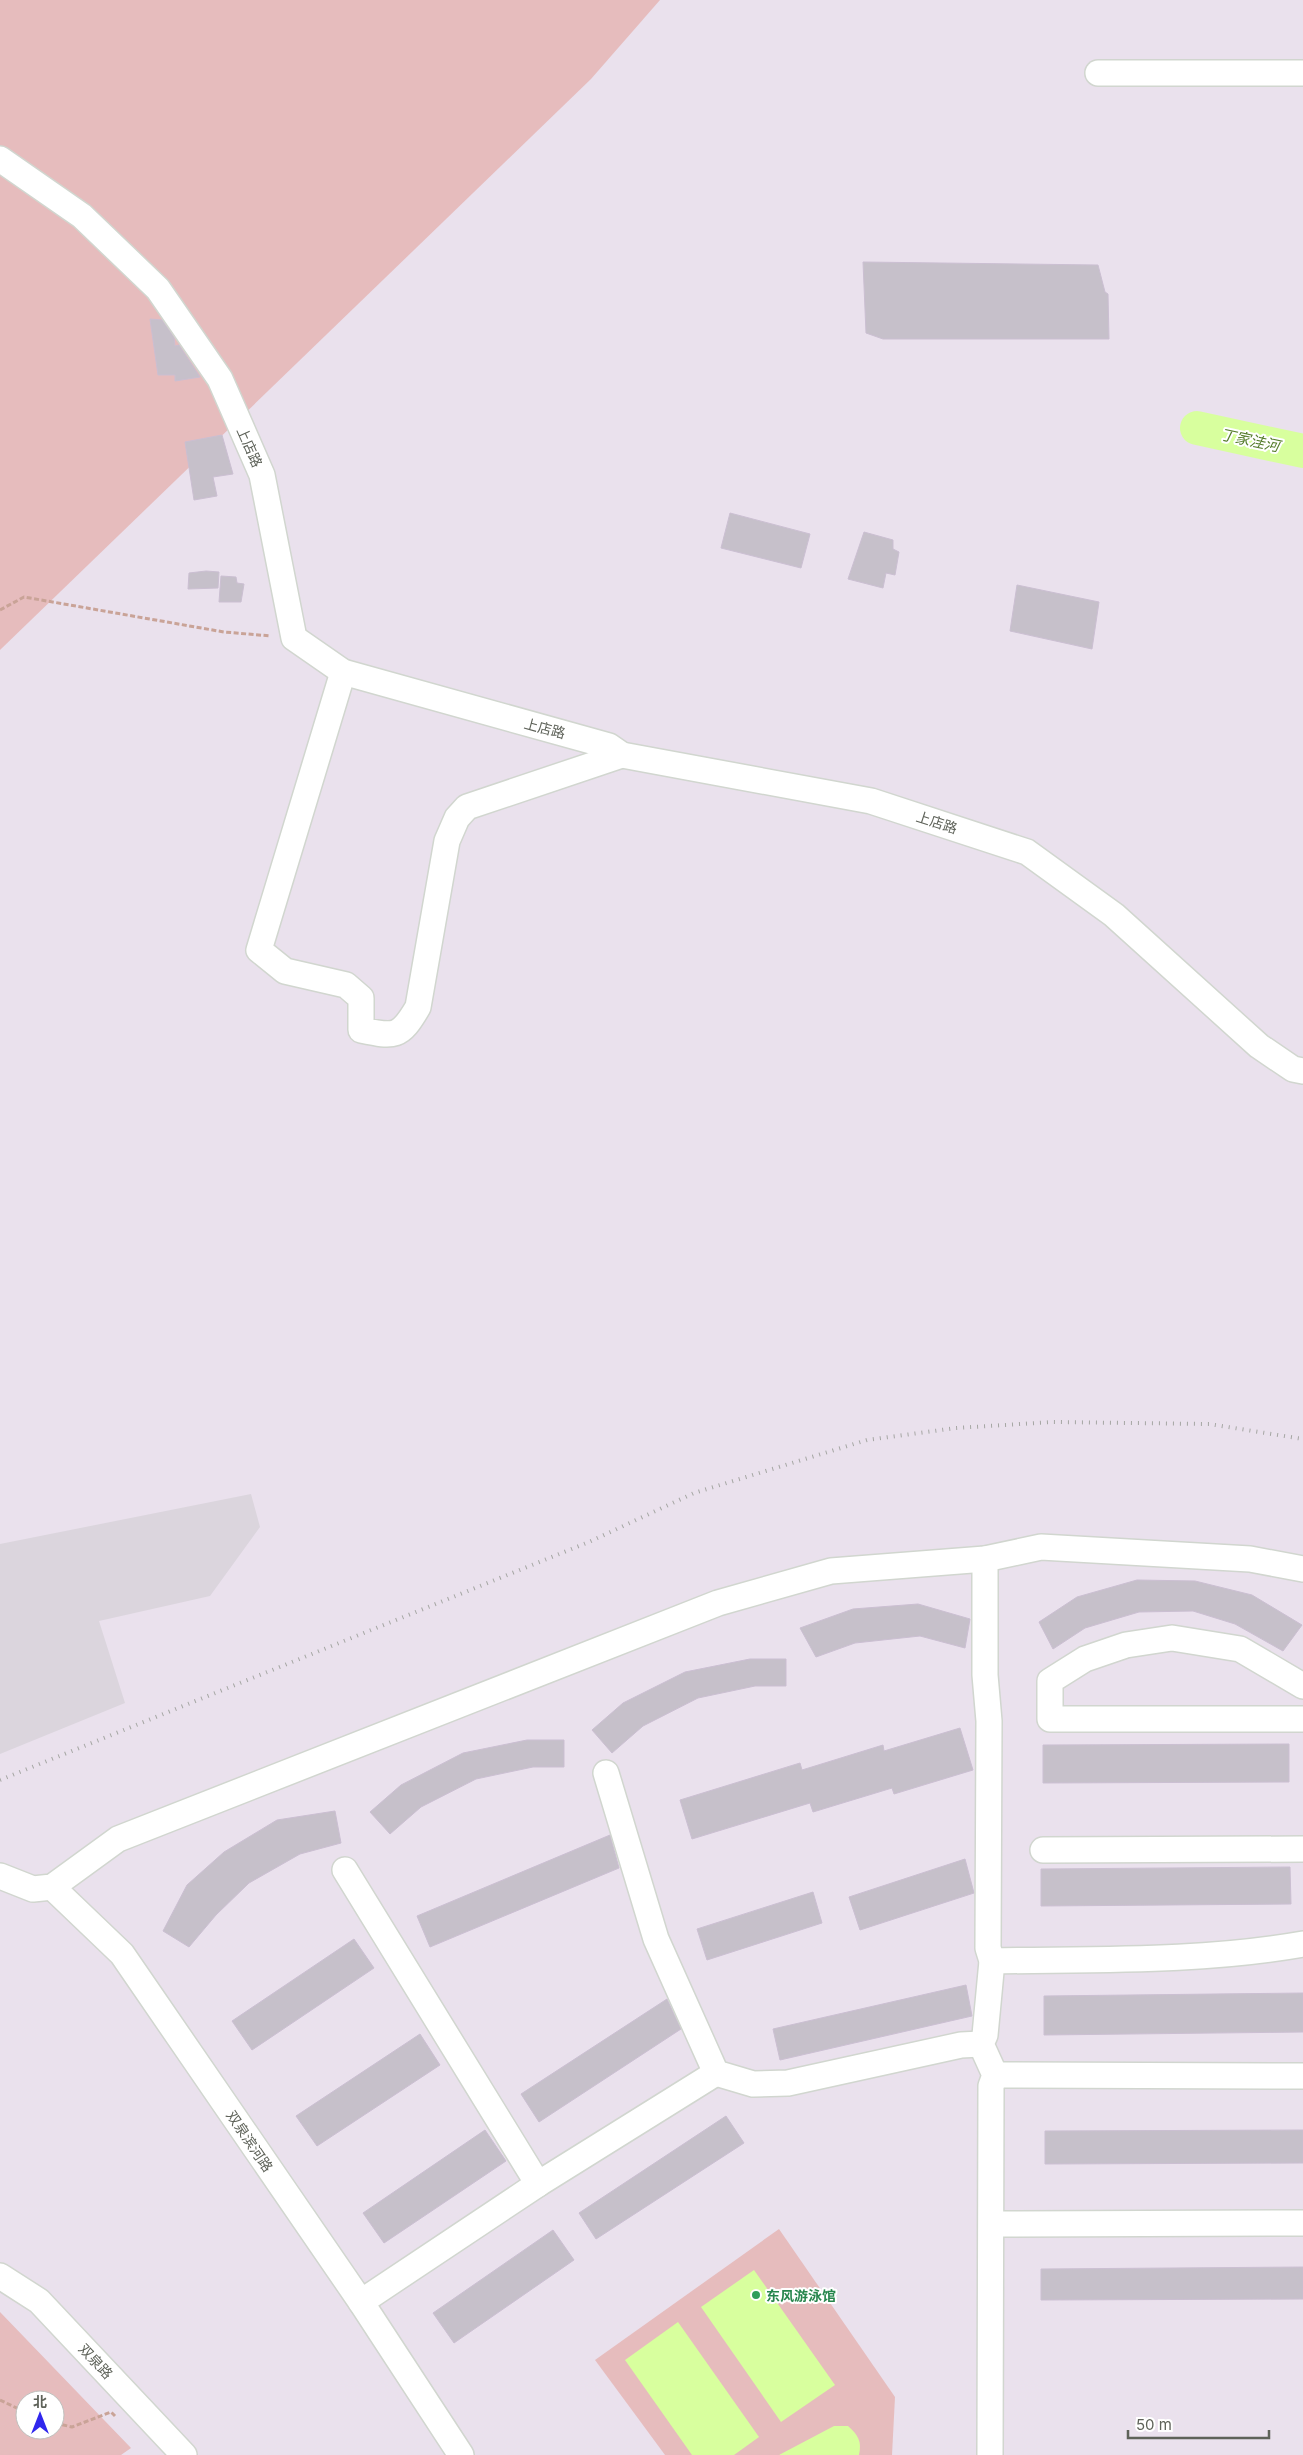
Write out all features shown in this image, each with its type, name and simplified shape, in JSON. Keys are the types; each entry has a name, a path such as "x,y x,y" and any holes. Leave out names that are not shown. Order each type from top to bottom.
{"street":[{"path":"1098,73 1303,73"},
{"name":"上店路","path":"0,159 82,216 158,289 220,379 262,475 294,638 343,672 609,746 622,755 871,800 1027,852 1114,914 1259,1046 1293,1069 1303,1071"},
{"path":"343,672 259,950 285,971 346,985 360,998 360,1030 387,1036 405,1029 418,1007 446,841 457,818 468,807 622,755"},
{"path":"0,1876 33,1890 52,1887 118,1839 718,1603 832,1571 985,1558 1042,1547 1250,1558 1303,1569"},
{"path":"985,1558 985,1675 989,1721 988,1948 992,1961 985,2035 981,2044 994,2075 991,2086 990,2455"},
{"path":"1303,1686 1240,1649 1172,1638 1126,1645 1085,1659 1050,1681 1050,1719 1303,1719"},
{"path":"606,1773 656,1939 716,2073"},
{"path":"1043,1850 1303,1849"},
{"path":"345,1870 538,2184"},
{"name":"双泉滨河路","path":"52,1887 122,1954 361,2302 461,2455"},
{"path":"992,1961 1162,1958 1253,1953 1303,1944"},
{"path":"361,2302 538,2184 716,2073 753,2084 788,2083 960,2045 981,2044"},
{"path":"994,2075 1303,2076"},
{"path":"992,2224 1303,2224"},
{"name":"双泉路","path":"0,2276 38,2301 184,2455"}],"path":[{"path":"1,608 24,597 224,632 294,638"},
{"path":"0,2400 15,2407"},
{"path":"65,2426 72,2427 111,2412 117,2417"}],"shaded area":[{"path":"0,0 660,0 591,79 0,650"},
{"path":"251,1494 260,1527 210,1596 99,1621 125,1703 0,1754 0,1544"},
{"name":"东风游泳馆","path":"779,2229 895,2397 892,2455 665,2455 595,2360"},
{"path":"754,2270 835,2385 781,2422 701,2307"},
{"path":"0,2312 131,2448 121,2455 0,2455"},
{"path":"678,2322 759,2437 734,2455 692,2455 625,2360"},
{"path":"834,2426 848,2426 854,2432 859,2442 859,2455 779,2455"}],"building":[{"path":"863,262 1098,265 1105,292 1108,294 1109,339 883,339 866,333"},
{"path":"150,319 162,320 174,337 175,346 179,345 200,377 175,381 175,375 158,375"},
{"path":"222,435 233,474 213,477 217,496 194,500 185,442"},
{"path":"730,513 810,534 801,568 721,548"},
{"path":"864,532 893,540 893,549 899,552 895,575 886,573 883,588 848,579"},
{"path":"219,572 218,588 188,589 189,573"},
{"path":"221,576 236,577 237,583 244,584 241,602 219,602"},
{"path":"1017,585 1099,602 1092,649 1010,631"},
{"path":"1137,1580 1195,1581 1252,1595 1302,1625 1283,1651 1235,1624 1193,1611 1139,1612 1085,1628 1053,1649 1039,1622 1077,1597"},
{"path":"918,1604 970,1619 965,1648 920,1636 855,1643 816,1657 800,1628 853,1609"},
{"path":"750,1659 786,1659 786,1686 755,1686 698,1698 643,1726 612,1753 592,1730 623,1703 685,1672"},
{"path":"960,1728 973,1770 894,1794 892,1788 813,1812 810,1803 692,1839 680,1800 800,1763 802,1770 883,1745 884,1751"},
{"path":"527,1740 564,1740 564,1767 533,1767 476,1779 421,1807 390,1834 370,1812 401,1785 463,1753"},
{"path":"1289,1744 1289,1782 1043,1783 1043,1745"},
{"path":"335,1811 341,1843 300,1854 249,1883 216,1915 189,1947 163,1931 187,1885 224,1852 277,1820"},
{"path":"610,1835 619,1868 430,1947 417,1916"},
{"path":"965,1859 974,1893 860,1930 849,1897"},
{"path":"1290,1867 1291,1904 1041,1906 1041,1869"},
{"path":"813,1892 822,1923 707,1960 697,1929"},
{"path":"354,1939 374,1968 252,2050 232,2021"},
{"path":"966,1985 972,2016 780,2060 773,2029"},
{"path":"1303,1993 1303,2032 1044,2035 1044,1996"},
{"path":"667,1999 681,2029 539,2122 521,2094"},
{"path":"420,2034 440,2065 317,2146 296,2116"},
{"path":"726,2116 744,2143 596,2239 579,2213"},
{"path":"485,2130 506,2161 384,2243 363,2213"},
{"path":"1303,2130 1303,2163 1045,2164 1045,2131"},
{"path":"553,2230 574,2260 454,2343 433,2313"},
{"path":"1303,2267 1303,2299 1041,2300 1041,2269"}],"waterway":[{"name":"丁家洼河","path":"1197,428 1303,451"}],"railway":[{"path":"0,1780 589,1542 694,1493 867,1440 956,1428 1053,1422 1209,1424 1303,1439"}],"place":[{"name":"东风游泳馆","path":"756,2295"}]}
